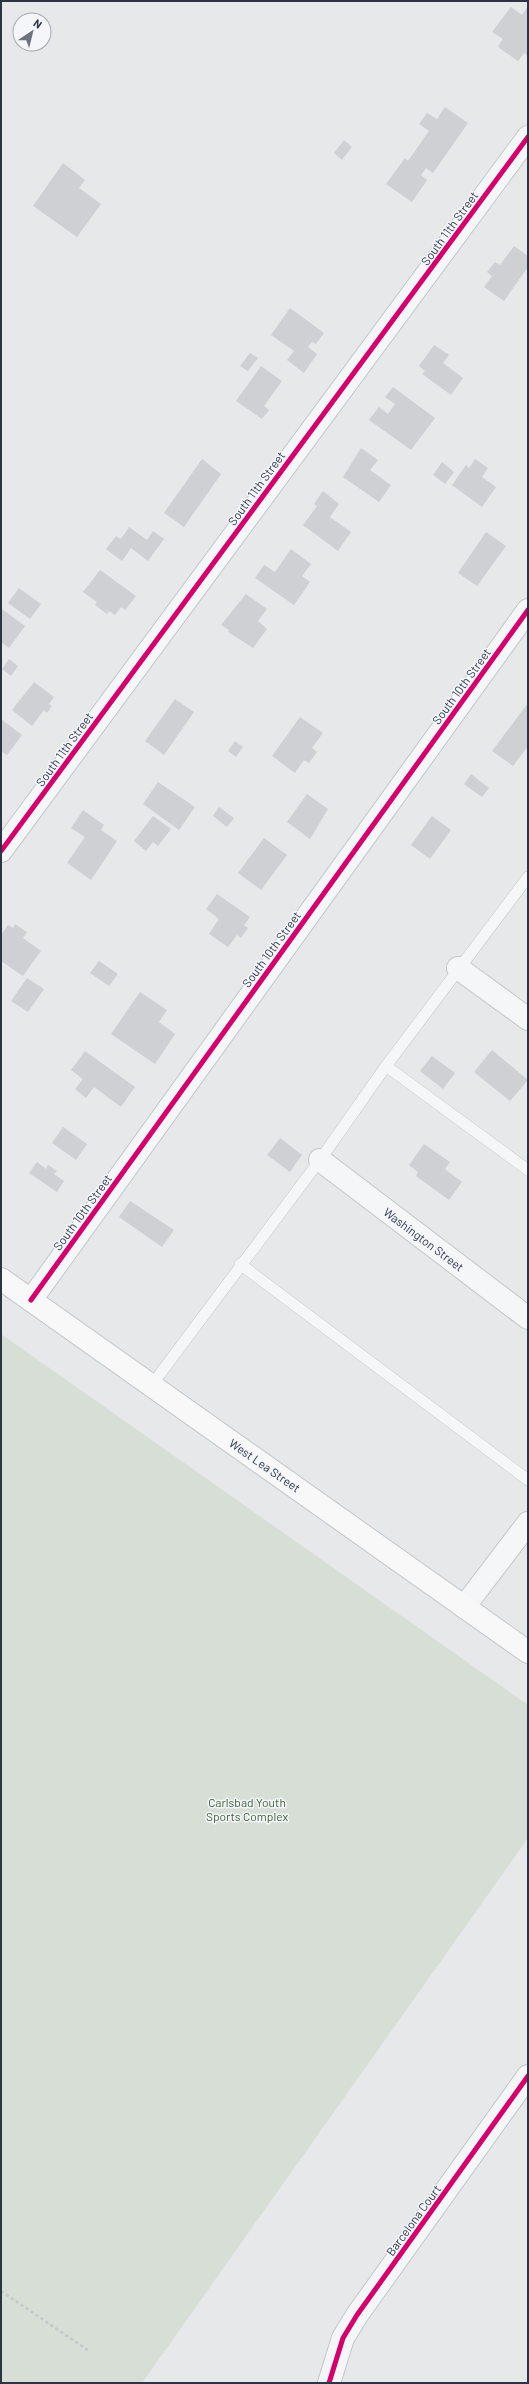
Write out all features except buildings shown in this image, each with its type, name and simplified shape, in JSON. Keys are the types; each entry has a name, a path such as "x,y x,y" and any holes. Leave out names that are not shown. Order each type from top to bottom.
{"main road":[{"name":"West Lea Street","path":"1,1279 528,1652"}],"street":[{"name":"South 11th Street","path":"1,851 528,137"},
{"name":"South 10th Street","path":"31,1300 525,620"},
{"path":"458,968 528,1019"},
{"name":"Washington Street","path":"320,1160 528,1318"},
{"path":"464,1607 528,1523"},
{"name":"Barcelona Court","path":"329,2383 343,2338 357,2315 528,2076"}],"lane":[{"path":"151,1386 240,1264 320,1160 386,1066 458,968 528,877"},
{"path":"386,1066 528,1170"},
{"path":"240,1264 528,1480"}],"path":[{"path":"1,2291 89,2351"}],"green space":[{"name":"Carlsbad Youth Sports Complex","path":"1,1334 528,1705 528,1838 142,2383 1,2383"}],"cycle path":[{"path":"1,851 528,137"},
{"path":"31,1300 528,610"},
{"path":"329,2383 343,2338 357,2315 528,2076"}]}
